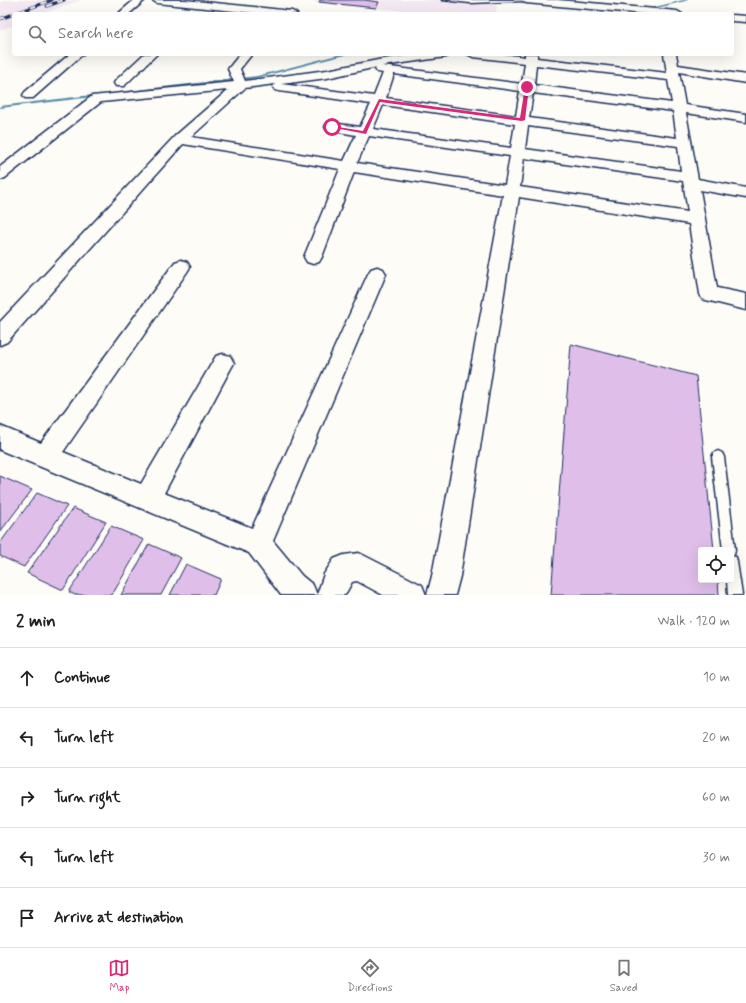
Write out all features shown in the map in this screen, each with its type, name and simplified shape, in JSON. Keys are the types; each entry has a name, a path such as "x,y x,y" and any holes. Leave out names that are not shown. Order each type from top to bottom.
{"street":[{"path":"125,12 140,0"},
{"path":"158,0 270,12"},
{"path":"525,2 650,12"},
{"path":"280,12 287,4"},
{"path":"196,12 204,5"},
{"path":"734,18 746,19"},
{"path":"29,95 75,56"},
{"path":"120,83 149,56"},
{"path":"244,56 234,69 243,82 684,143"},
{"path":"0,175 97,99 327,74 383,62 430,56"},
{"path":"512,56 672,66 746,78"},
{"path":"441,595 446,576 512,190 531,57"},
{"path":"672,66 709,294 746,302"},
{"path":"361,67 527,87 746,118"},
{"path":"314,257 348,167 379,100 390,70"},
{"path":"0,336 180,139 243,82"},
{"path":"332,127 364,133 690,180 746,193"},
{"path":"180,139 348,167 512,190 696,219"},
{"path":"45,457 181,268"},
{"path":"258,544 377,274"},
{"path":"147,498 222,363"},
{"path":"0,438 258,544 292,586 303,595"},
{"path":"331,595 334,584 344,569 359,567 412,595"}],"lane":[{"path":"444,0 470,2 525,2"},
{"path":"718,457 730,547"},
{"path":"734,583 735,595"}],"shaded area":[{"path":"7,0 81,0 47,12 12,12 12,26 0,30 0,3"},
{"path":"316,0 497,0 496,12 420,12 314,3"}],"building":[{"path":"320,0 364,0 379,2 376,8 319,2"},
{"path":"571,344 696,376 714,547 698,547 698,583 718,583 719,595 551,595"},
{"path":"0,476 32,490 0,532"},
{"path":"37,493 67,506 24,567 0,556 0,543"},
{"path":"73,508 106,522 63,590 27,573"},
{"path":"111,526 144,540 112,595 75,595 69,592"},
{"path":"149,544 181,558 161,595 121,595"},
{"path":"186,564 221,579 214,595 170,595"}],"waterway":[{"path":"637,12 687,0"},
{"path":"111,94 257,77 338,56"},
{"path":"0,107 100,95"}],"railway":[{"path":"19,12 52,0"},
{"path":"47,6 64,0"},
{"path":"0,19 12,15"}],"route":[{"path":"332,127 364,133 379,100 522,120 527,87"}]}
